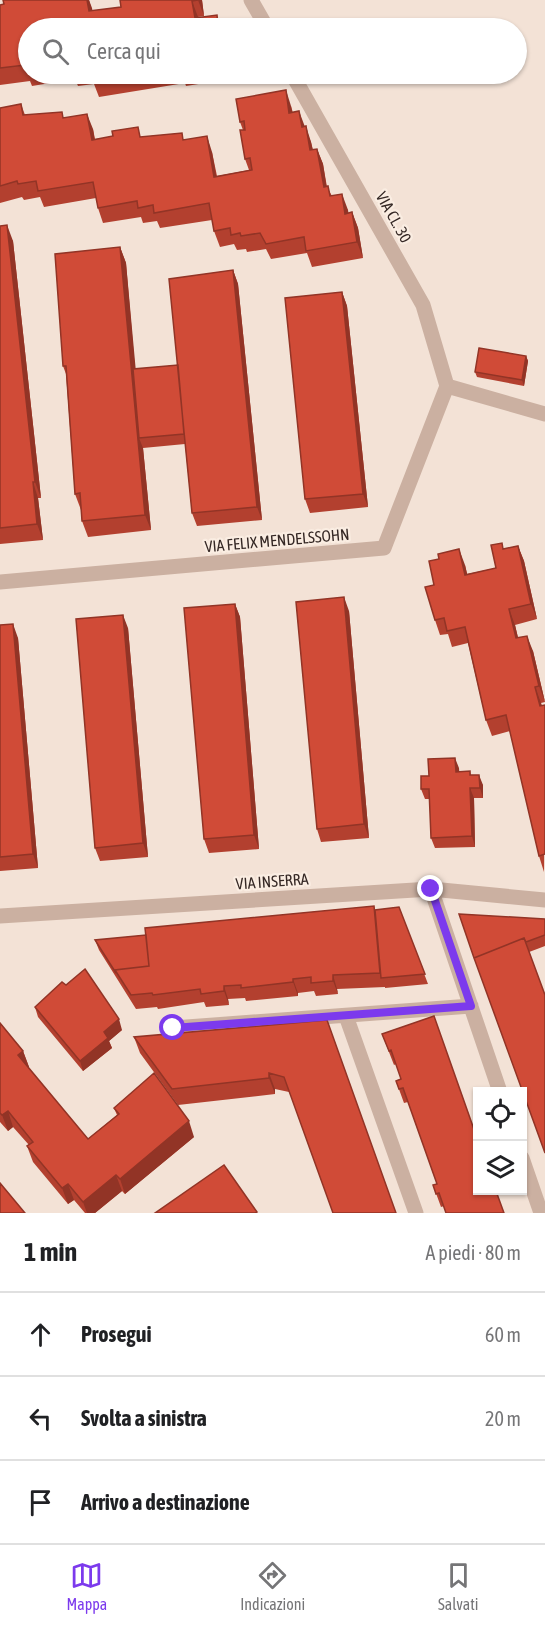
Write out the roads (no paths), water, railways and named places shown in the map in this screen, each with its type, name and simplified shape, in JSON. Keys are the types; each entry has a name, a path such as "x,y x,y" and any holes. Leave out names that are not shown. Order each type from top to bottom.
{"street":[{"path":"251,0 261,18"},
{"name":"VIA CL. 30","path":"298,84 423,304 447,386"},
{"path":"447,386 545,414"},
{"name":"VIA FELIX MENDELSSOHN","path":"0,582 384,548 447,386"},
{"path":"431,889 498,1087"},
{"name":"VIA INSERRA","path":"0,916 431,889 545,900"},
{"path":"173,1028 471,1006"},
{"path":"346,1016 416,1213"},
{"path":"527,1172 541,1213"}]}
